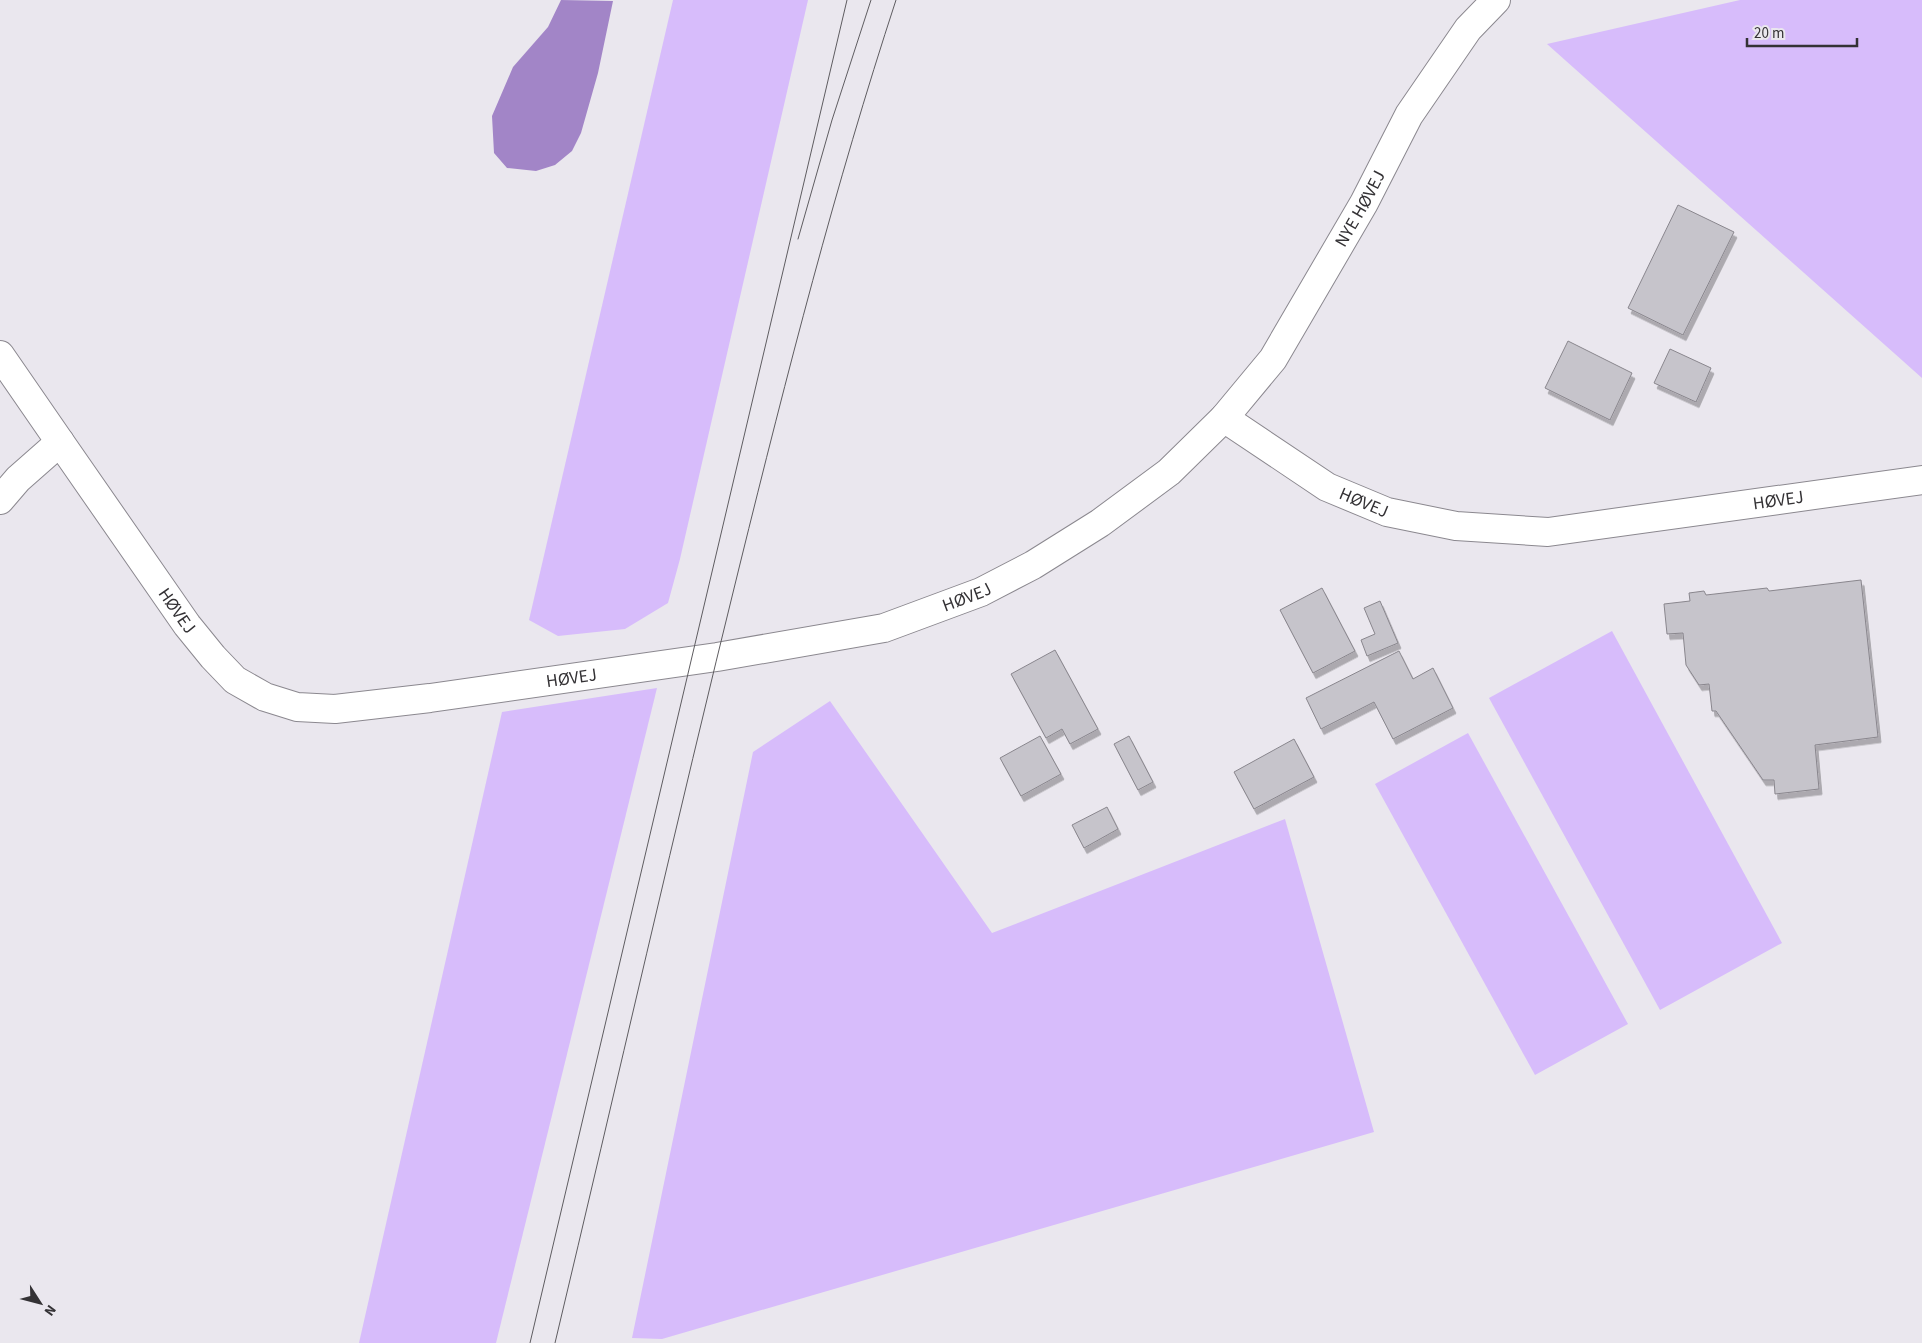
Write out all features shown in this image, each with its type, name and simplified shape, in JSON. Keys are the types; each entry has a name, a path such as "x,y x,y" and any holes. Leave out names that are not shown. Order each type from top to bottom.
{"street":[{"name":"NYE HØVEJ","path":"1224,418 1272,359 1364,203 1409,115 1468,29 1496,0"},
{"name":"HØVEJ","path":"0,355 187,626 212,657 235,680 265,697 297,707 335,709 430,698 717,656 884,628 981,592 1033,565 1100,523 1169,472 1224,418 1326,487 1387,512 1456,526 1548,532 1922,480"},
{"path":"0,500 18,479 60,442"}],"shaded area":[{"path":"561,0 613,1 598,73 581,133 572,151 555,165 536,171 507,168 494,153 492,116 513,67 548,27"},
{"path":"673,0 808,0 680,559 668,603 625,629 558,636 529,620"},
{"path":"1740,0 1922,0 1922,378 1547,44"},
{"path":"1612,631 1782,943 1660,1010 1489,698"},
{"path":"657,688 496,1343 359,1343 502,712"},
{"path":"830,701 992,933 1285,819 1374,1132 662,1339 632,1338 753,752"},
{"path":"1468,733 1628,1024 1535,1075 1375,784"}],"building":[{"path":"1678,205 1734,232 1683,335 1628,308"},
{"path":"1568,341 1632,373 1610,420 1545,388"},
{"path":"1670,349 1711,368 1696,402 1654,383"},
{"path":"1861,580 1878,737 1815,745 1819,789 1775,794 1774,780 1763,780 1716,711 1712,711 1709,684 1699,685 1686,665 1683,633 1667,634 1664,604 1690,601 1689,593 1704,591 1706,595 1767,588 1769,591"},
{"path":"1322,588 1355,651 1313,673 1280,610"},
{"path":"1380,601 1398,643 1367,656 1361,640 1375,634 1364,608"},
{"path":"1055,650 1098,729 1070,744 1062,729 1046,738 1011,674"},
{"path":"1399,651 1413,679 1433,668 1453,708 1393,739 1374,702 1321,729 1306,698"},
{"path":"1040,736 1061,774 1021,796 1000,758"},
{"path":"1129,736 1153,782 1138,790 1114,744"},
{"path":"1294,739 1314,777 1254,809 1234,772"},
{"path":"1107,807 1118,829 1084,848 1072,825"}],"tram line":[{"path":"530,1343 847,0"},
{"path":"798,239 832,120 871,0"},
{"path":"555,1343 693,758 776,422 832,210 896,0"}]}
